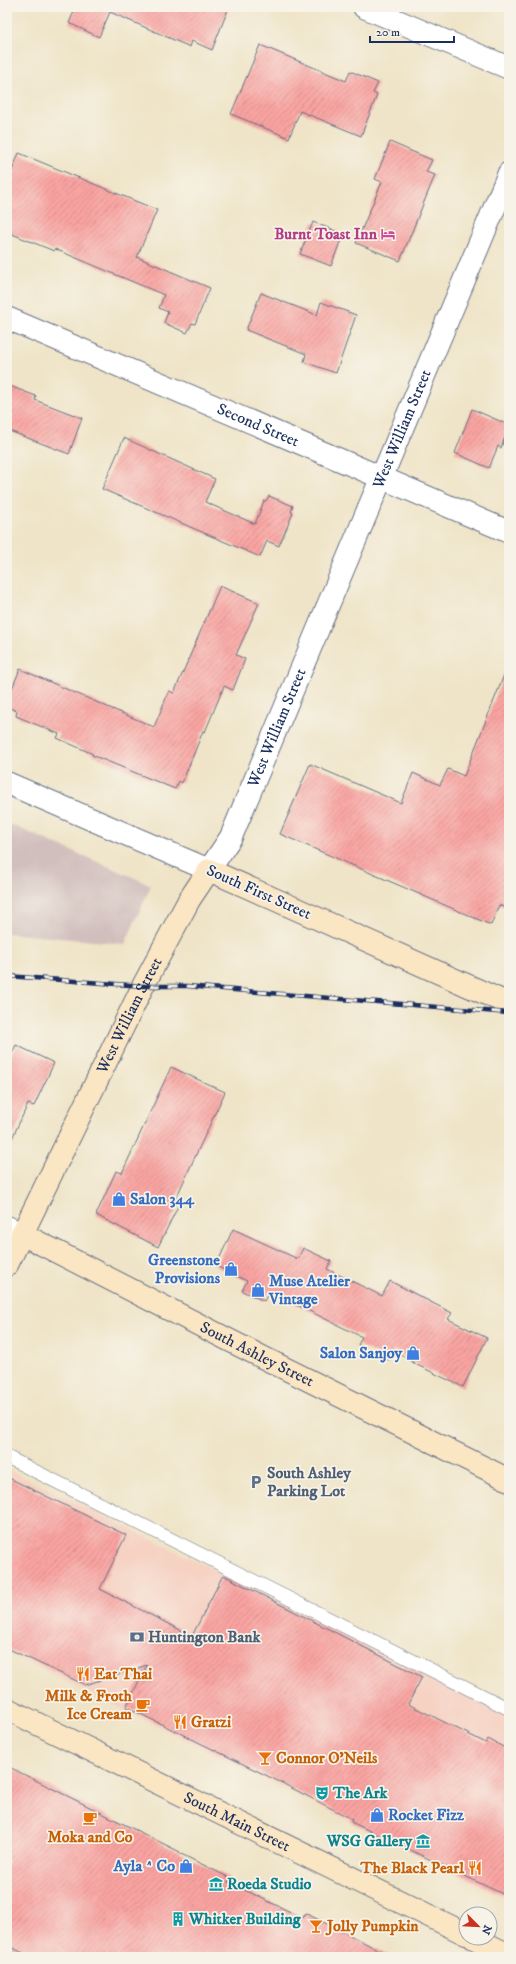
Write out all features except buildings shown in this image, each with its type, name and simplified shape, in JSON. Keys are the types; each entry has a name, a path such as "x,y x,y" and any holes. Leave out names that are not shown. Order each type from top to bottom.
{"street":[{"path":"364,7 509,68"},
{"name":"West William Street","path":"7,1265 14,1231 189,900 231,837 509,173"},
{"name":"Second Street","path":"7,318 509,532"},
{"name":"South First Street","path":"7,783 209,870 509,1004"},
{"name":"South Ashley Street","path":"14,1231 509,1480"},
{"name":"South Main Street","path":"7,1709 458,1930"},
{"path":"490,1946 509,1955"}],"lane":[{"path":"7,1457 509,1709"},
{"path":"7,1955 11,1957"}],"shaded area":[{"path":"7,823 151,885 125,944 7,933"},
{"path":"7,1469 509,1713 509,1885 503,1897 7,1652"}],"railway":[{"path":"7,976 143,986 187,986 509,1013"}],"place":[{"name":"Burnt Toast Inn","path":"388,234"},
{"name":"Salon 344","path":"119,1199"},
{"name":"Greenstone Provisions","path":"231,1269"},
{"name":"Muse Atelier Vintage","path":"258,1290"},
{"name":"Salon Sanjoy","path":"413,1353"},
{"name":"South Ashley Parking Lot","path":"256,1482"},
{"name":"Huntington Bank","path":"137,1637"},
{"name":"Eat Thai","path":"83,1674"},
{"name":"Milk & Froth Ice Cream","path":"143,1705"},
{"name":"Gratzi","path":"180,1722"},
{"name":"Connor O'Neils","path":"265,1758"},
{"name":"The Ark","path":"322,1793"},
{"name":"Rocket Fizz","path":"377,1815"},
{"name":"Moka and Co","path":"90,1818"},
{"name":"WSG Gallery","path":"423,1841"},
{"name":"Ayla ^ Co","path":"186,1866"},
{"name":"The Black Pearl","path":"475,1868"},
{"name":"Roeda Studio","path":"216,1884"},
{"name":"Whitker Building","path":"178,1919"},
{"name":"Jolly Pumpkin","path":"316,1926"}]}
